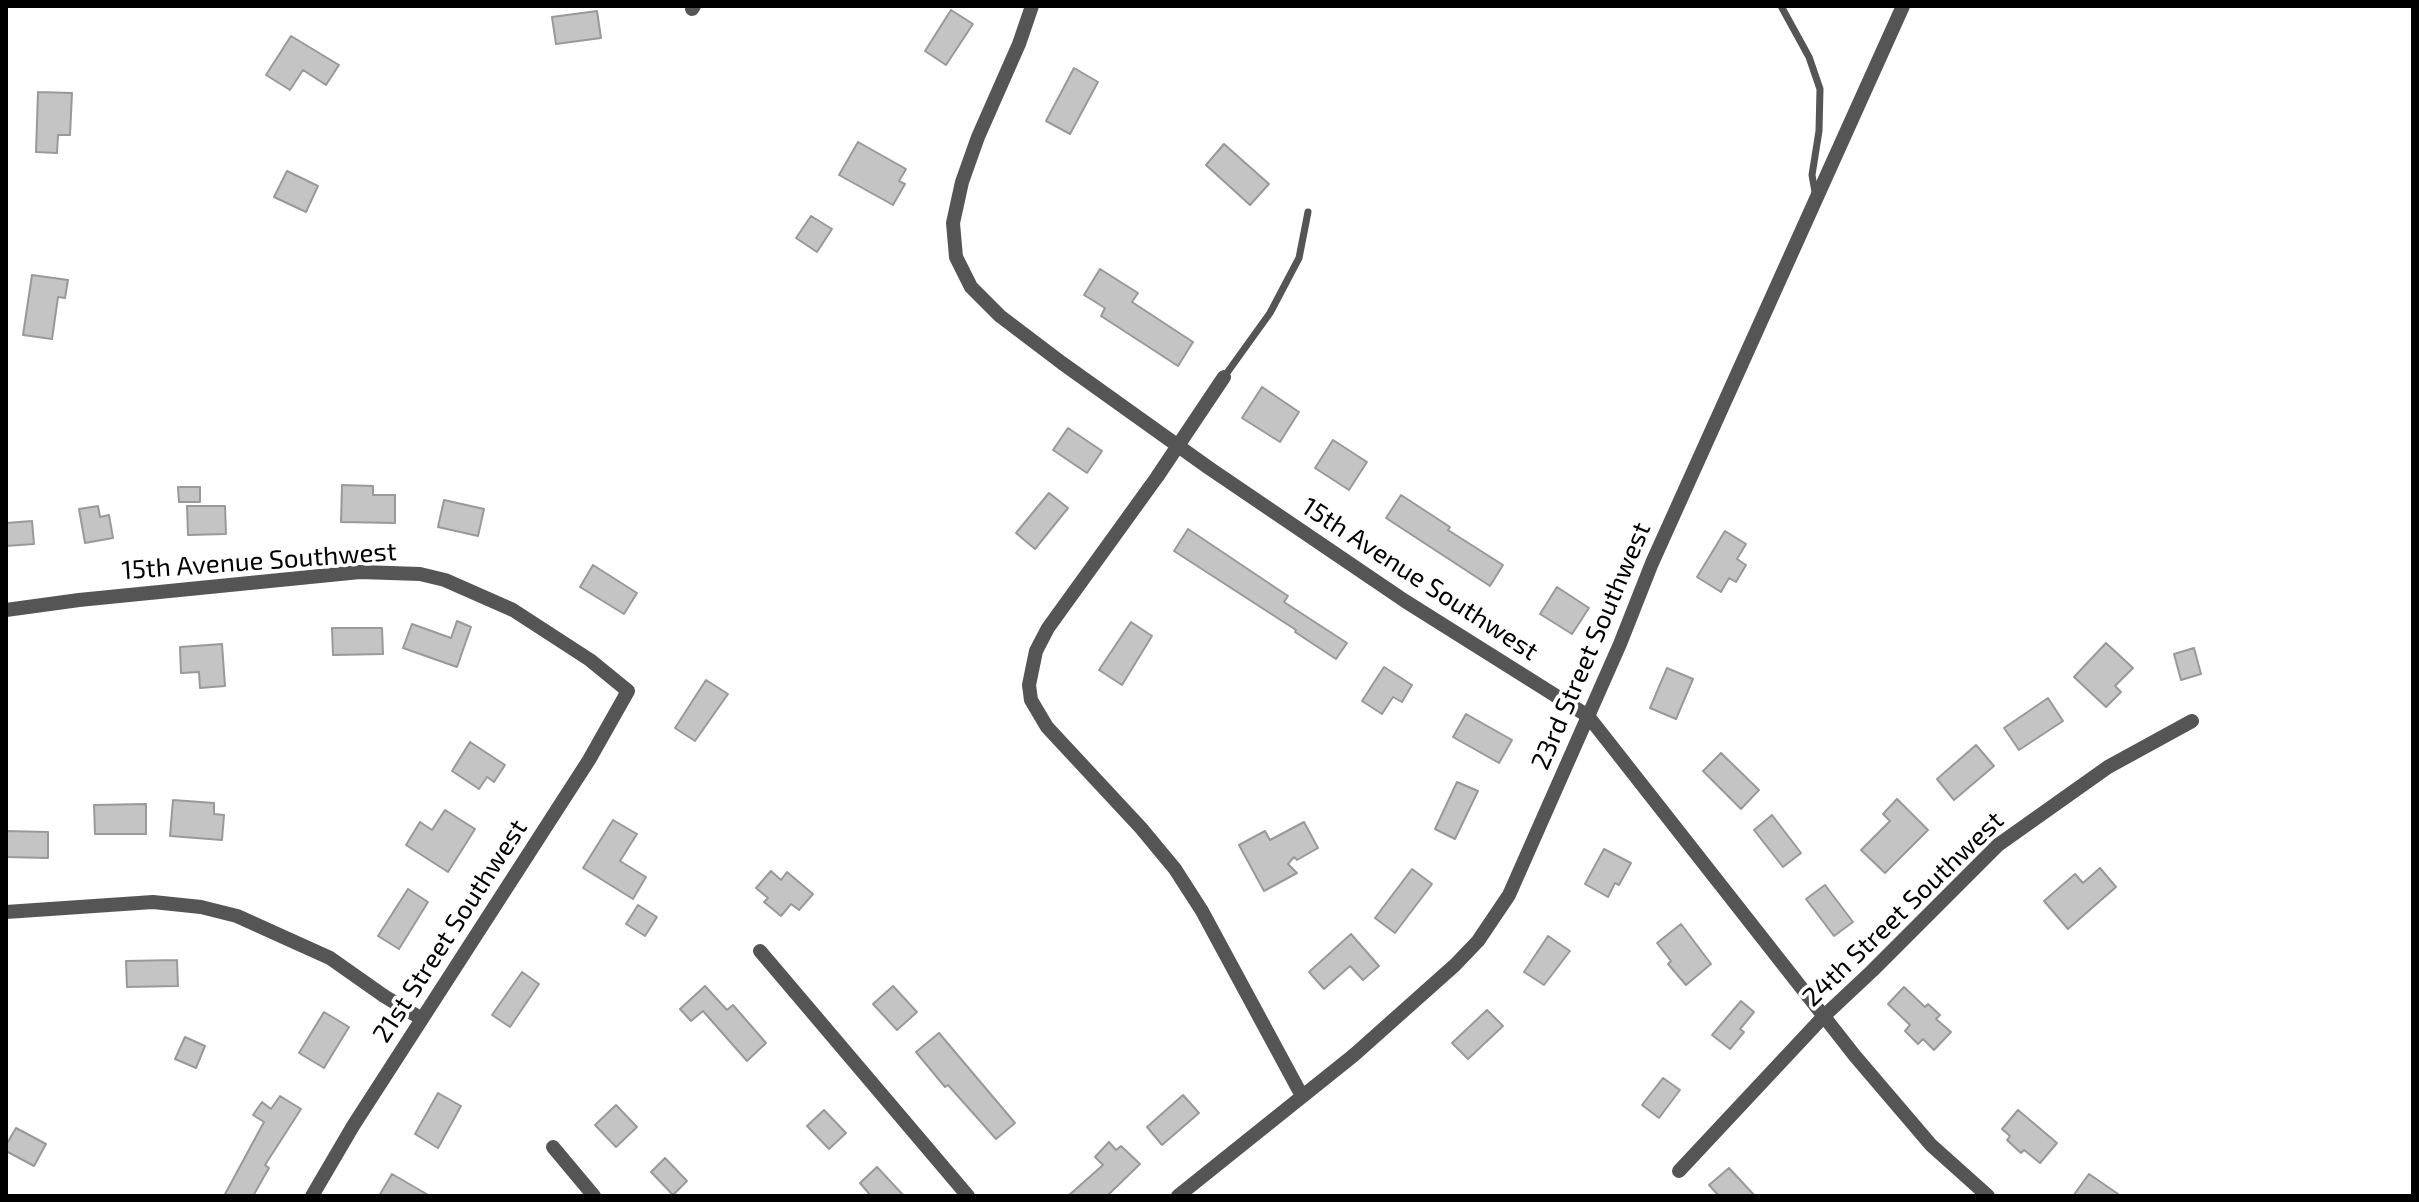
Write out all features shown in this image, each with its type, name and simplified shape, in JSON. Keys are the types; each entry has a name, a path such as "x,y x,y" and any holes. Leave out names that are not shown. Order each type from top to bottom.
{"street":[{"name":"15th Avenue Southwest","path":"1032,6 1019,44 978,137 962,182 953,223 953,240 962,272 971,287 1000,316 1179,446 1405,601 1588,716 1905,1116 1931,1145 1988,1196"},
{"name":"23rd Street Southwest","path":"1178,1196 1354,1055 1455,965 1491,924 1519,875 1652,563 1903,6"},
{"path":"1224,377 1179,446 1048,628 1036,651 1029,685 1031,700 1047,727 1141,828 1182,879 1302,1096"},
{"name":"15th Avenue Southwest","path":"6,610 360,572 420,574 468,589 526,617 590,660 628,691"},
{"name":"21st Street Southwest","path":"312,1196 353,1126 589,760 628,691"},
{"name":"24th Street Southwest","path":"1679,1171 1824,1016 1998,845 2108,767 2192,721"},
{"path":"6,912 153,902 201,907 237,916 330,958 422,1019"},
{"path":"760,951 968,1196"},
{"path":"553,1147 594,1196"}],"lane":[{"path":"1781,6 1809,57 1820,89 1819,131 1812,175 1817,198"},
{"path":"1224,377 1270,313 1299,258 1308,212"}],"building":[{"path":"951,10 973,24 946,65 925,51"},
{"path":"597,11 601,38 556,44 552,17"},
{"path":"291,36 339,65 326,85 303,70 290,90 266,75"},
{"path":"1074,68 1098,82 1070,134 1046,121"},
{"path":"38,92 72,93 70,135 58,135 57,153 36,152"},
{"path":"858,142 906,169 899,181 905,184 893,205 839,175"},
{"path":"1224,144 1269,184 1250,205 1206,165"},
{"path":"287,171 318,186 306,212 274,197"},
{"path":"811,216 832,229 817,252 796,238"},
{"path":"1100,269 1138,293 1132,302 1193,342 1178,366 1101,316 1105,308 1084,295"},
{"path":"32,275 68,280 65,298 58,297 52,339 23,335"},
{"path":"1262,387 1299,412 1280,442 1242,418"},
{"path":"1068,428 1102,451 1087,473 1053,450"},
{"path":"1333,440 1367,462 1349,490 1315,468"},
{"path":"342,485 373,486 373,495 395,495 395,523 341,522"},
{"path":"178,487 200,487 200,502 179,502"},
{"path":"1049,493 1068,508 1035,549 1016,533"},
{"path":"1401,495 1503,565 1490,586 1386,518"},
{"path":"444,500 484,509 478,536 438,527"},
{"path":"98,506 100,517 109,515 113,538 85,543 79,509"},
{"path":"187,506 225,506 226,534 188,535"},
{"path":"32,521 34,544 6,546 6,523"},
{"path":"1188,529 1288,596 1284,602 1347,643 1336,659 1174,551"},
{"path":"1725,531 1746,544 1737,559 1746,565 1736,582 1729,578 1721,592 1697,577"},
{"path":"593,565 637,593 624,614 580,587"},
{"path":"1557,587 1589,608 1572,634 1540,614"},
{"path":"457,621 471,627 457,667 403,648 412,624 451,638"},
{"path":"1131,622 1152,636 1122,685 1099,670"},
{"path":"332,628 382,628 383,654 333,655"},
{"path":"2106,643 2133,668 2115,686 2121,692 2106,707 2074,677"},
{"path":"222,644 225,686 200,688 199,672 181,673 180,647"},
{"path":"2194,648 2201,674 2181,680 2174,654"},
{"path":"1384,667 1412,685 1402,702 1393,697 1382,714 1362,701"},
{"path":"1667,668 1693,679 1676,719 1650,708"},
{"path":"706,680 728,694 695,741 675,728"},
{"path":"2048,698 2063,721 2019,750 2004,728"},
{"path":"1466,714 1512,740 1499,763 1453,737"},
{"path":"470,742 505,765 494,782 487,777 479,789 452,771"},
{"path":"1976,745 1994,766 1954,800 1937,779"},
{"path":"1721,753 1759,790 1741,809 1703,771"},
{"path":"1457,782 1478,791 1455,839 1435,829"},
{"path":"1897,799 1928,830 1885,873 1861,850 1890,821 1883,814"},
{"path":"173,800 214,803 214,814 224,815 222,840 170,836"},
{"path":"146,804 146,834 95,834 94,805"},
{"path":"445,810 475,829 448,872 406,845 420,822 432,830"},
{"path":"1772,815 1801,853 1783,867 1754,830"},
{"path":"613,820 637,834 620,861 646,877 633,899 583,868"},
{"path":"1304,822 1318,848 1297,860 1294,857 1288,864 1297,873 1264,891 1239,845 1265,831 1270,840"},
{"path":"6,831 48,832 48,858 6,857"},
{"path":"1604,849 1631,863 1608,897 1585,884"},
{"path":"2100,868 2116,887 2068,929 2044,901 2075,874 2083,883"},
{"path":"1412,869 1432,884 1395,933 1375,918"},
{"path":"771,871 781,880 787,872 813,894 799,910 791,904 781,916 764,902 768,898 756,888"},
{"path":"1825,885 1853,922 1834,936 1806,899"},
{"path":"408,889 428,902 399,949 378,936"},
{"path":"638,905 657,917 645,936 626,924"},
{"path":"1681,924 1711,964 1686,985 1668,964 1671,961 1657,943"},
{"path":"1351,934 1379,966 1363,980 1350,966 1324,989 1309,972"},
{"path":"1548,936 1570,951 1544,985 1524,972"},
{"path":"177,960 178,986 127,987 126,961"},
{"path":"522,972 539,984 510,1027 492,1015"},
{"path":"705,986 727,1010 733,1005 766,1043 747,1061 703,1011 691,1021 680,1009"},
{"path":"893,986 917,1012 897,1030 873,1004"},
{"path":"1904,987 1925,1007 1928,1004 1940,1015 1936,1019 1951,1032 1934,1050 1923,1039 1918,1044 1905,1031 1910,1025 1888,1004"},
{"path":"1741,1001 1754,1012 1740,1029 1744,1032 1730,1049 1712,1035"},
{"path":"1487,1010 1503,1026 1468,1059 1452,1043"},
{"path":"324,1012 349,1027 324,1068 299,1053"},
{"path":"939,1033 1015,1123 996,1139 916,1052"},
{"path":"185,1037 205,1046 196,1068 175,1059"},
{"path":"1663,1078 1680,1090 1659,1118 1642,1105"},
{"path":"438,1093 461,1106 438,1148 415,1134"},
{"path":"1183,1095 1199,1113 1162,1145 1147,1127"},
{"path":"280,1096 301,1109 265,1165 269,1168 253,1196 224,1196 264,1122 253,1115 262,1102 271,1109"},
{"path":"616,1105 637,1127 616,1147 595,1125"},
{"path":"824,1110 846,1133 829,1149 807,1126"},
{"path":"2018,1110 2057,1143 2040,1163 2024,1150 2021,1153 2007,1140 2010,1136 2002,1129"},
{"path":"16,1128 46,1144 34,1166 6,1151"},
{"path":"1109,1142 1116,1150 1121,1146 1140,1164 1107,1196 1068,1196 1103,1165 1095,1157"},
{"path":"665,1158 687,1181 673,1195 651,1172"},
{"path":"877,1167 904,1196 871,1196 860,1183"},
{"path":"1729,1168 1755,1196 1719,1196 1709,1185"},
{"path":"392,1174 430,1196 379,1196"},
{"path":"2089,1174 2121,1196 2073,1196"}]}
